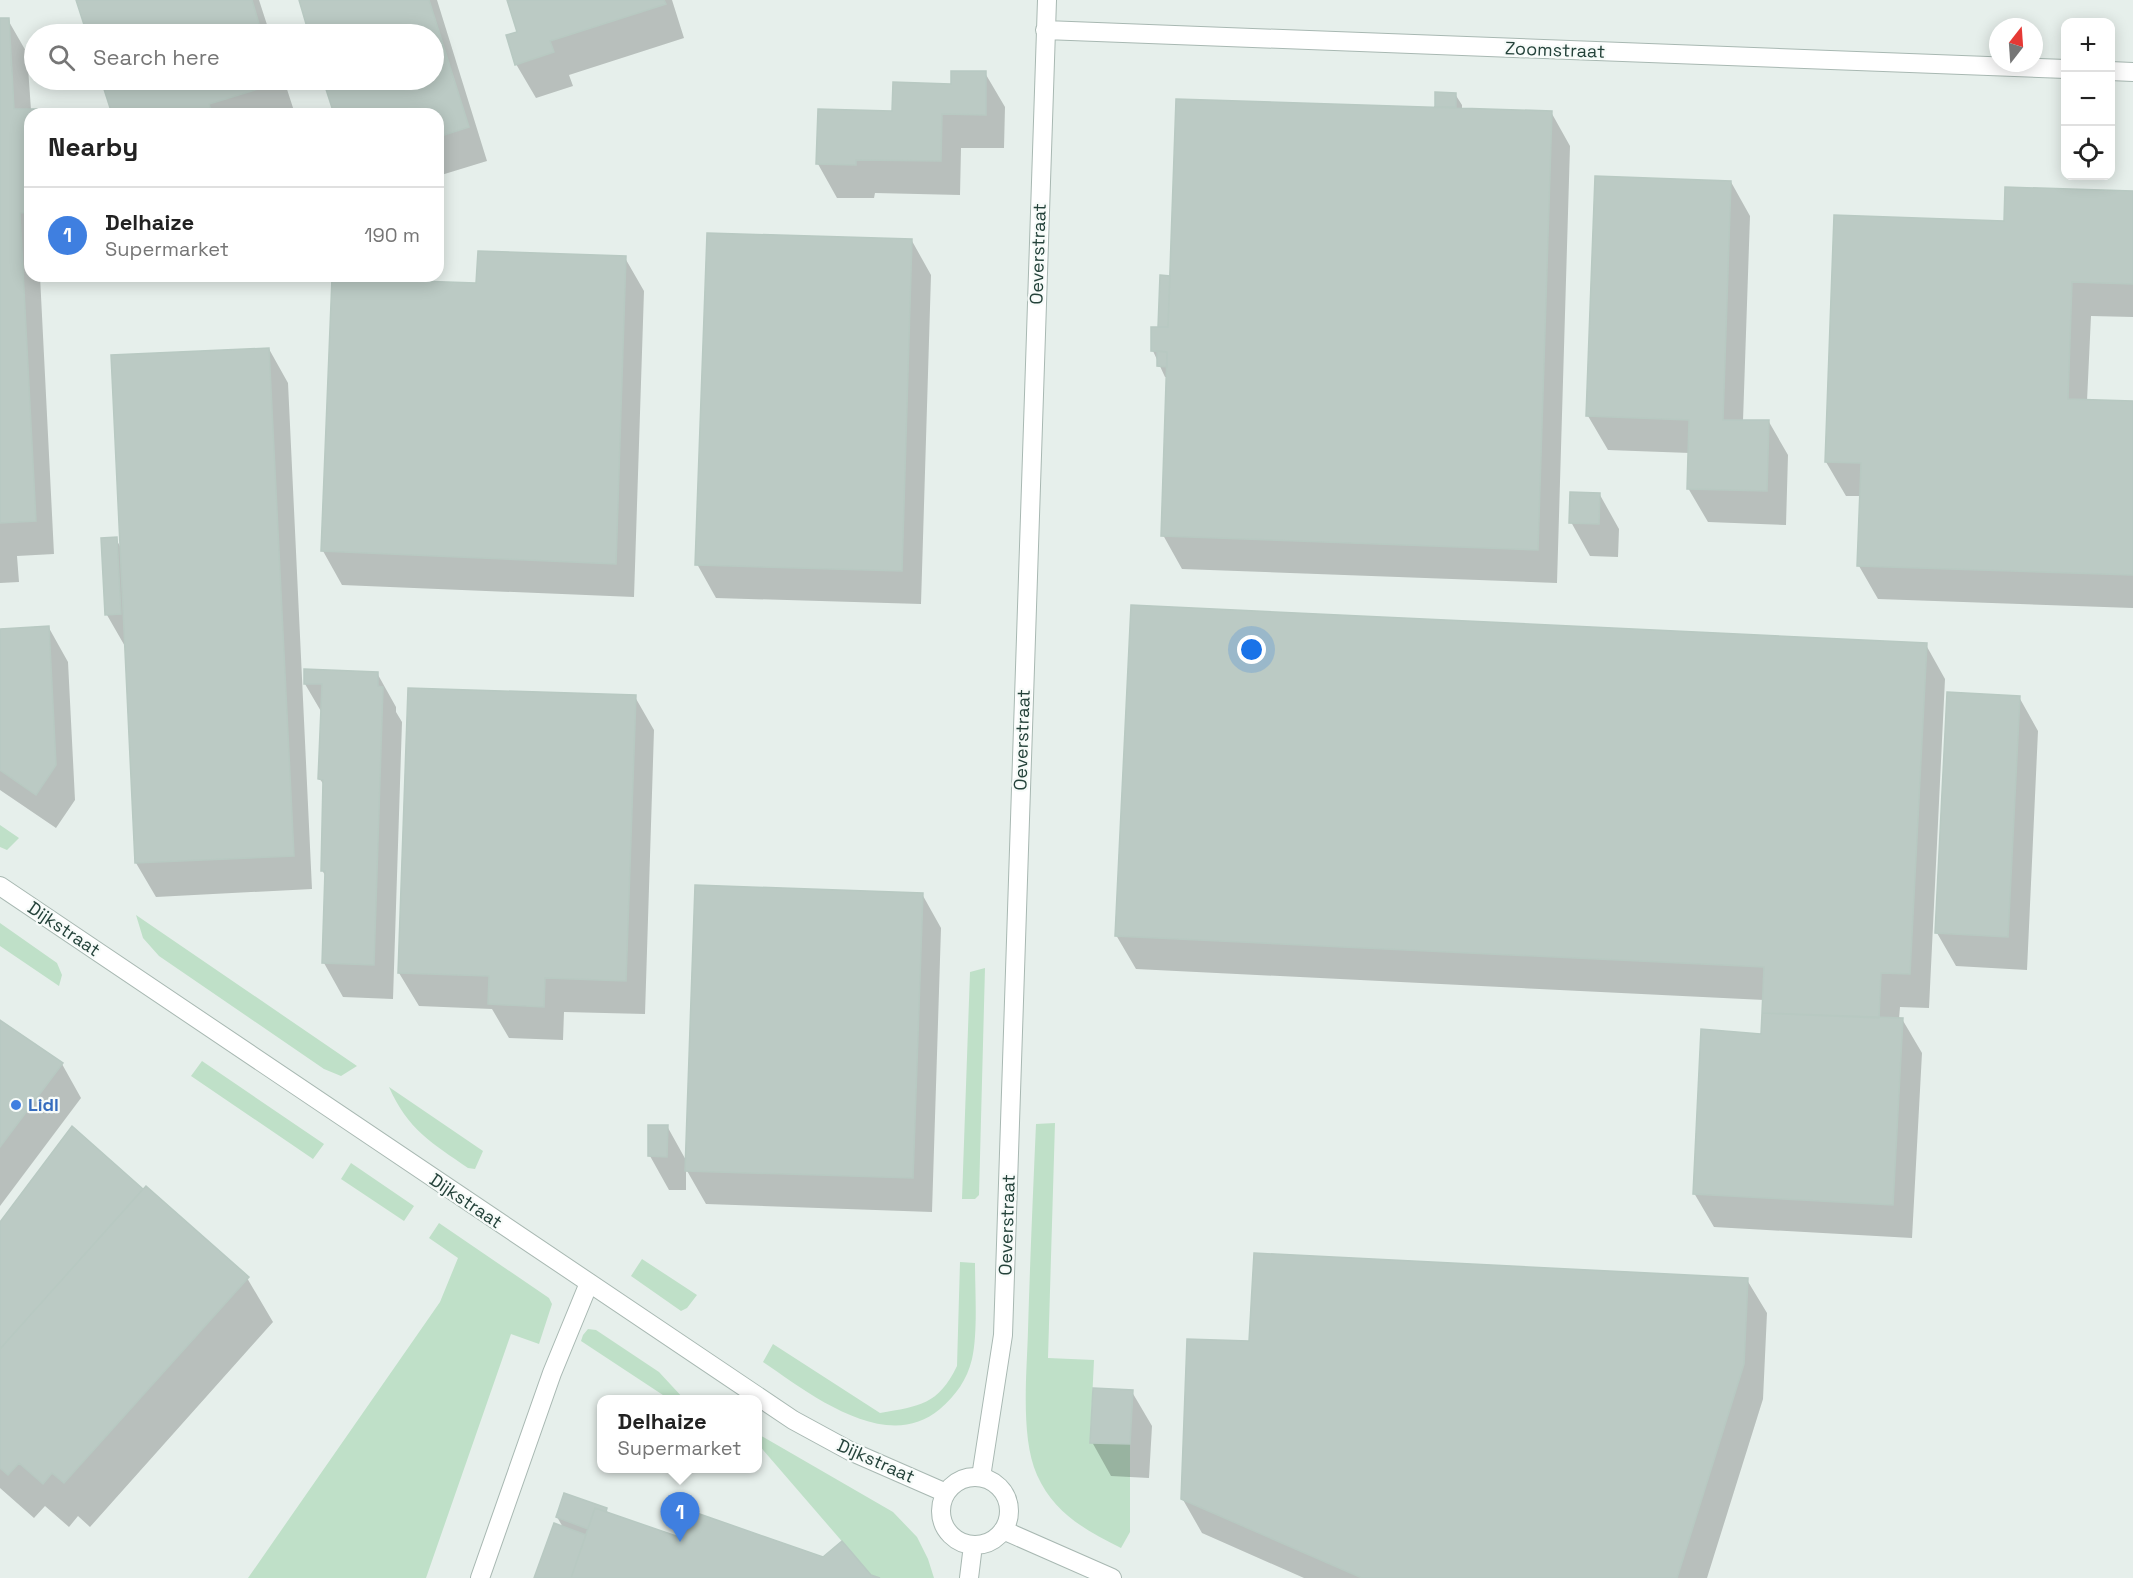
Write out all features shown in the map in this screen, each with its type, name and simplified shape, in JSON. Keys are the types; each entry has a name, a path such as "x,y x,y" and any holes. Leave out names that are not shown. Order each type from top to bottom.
{"street":[{"name":"Oeverstraat","path":"981,1477 1003,1335 1047,0"},
{"name":"Zoomstraat","path":"1045,30 2061,69"},
{"path":"2115,71 2133,72"},
{"name":"Dijkstraat","path":"0,886 756,1395"},
{"path":"480,1578 552,1373 589,1283"},
{"name":"Dijkstraat","path":"762,1399 793,1420 850,1451 946,1492"},
{"path":"981,1477 1000,1488 1009,1508 1008,1520 995,1539 973,1545 953,1537 945,1528 940,1509 946,1492 961,1479 981,1477"},
{"path":"1003,1530 1112,1578"},
{"path":"969,1578 973,1545"}],"green space":[{"path":"0,825 19,838 7,850 0,847"},
{"path":"136,915 357,1066 341,1076 324,1069 159,956 143,938"},
{"path":"0,923 57,963 62,975 59,986 0,946"},
{"path":"985,968 979,1195 975,1199 962,1199 970,972"},
{"path":"202,1061 324,1144 313,1159 191,1076"},
{"path":"389,1087 483,1151 475,1169 468,1168 422,1134 404,1114"},
{"path":"1055,1123 1048,1358 1094,1360 1090,1442 1130,1444 1130,1532 1121,1548 1083,1527 1052,1500 1037,1475 1028,1442 1026,1384 1036,1124"},
{"path":"351,1163 414,1206 404,1221 341,1179"},
{"path":"439,1223 549,1298 552,1304 539,1344 511,1334 426,1578 248,1578 440,1302 458,1258 429,1238"},
{"path":"642,1259 697,1295 687,1308 681,1311 631,1276"},
{"path":"960,1262 975,1263 976,1324 970,1367 960,1387 951,1398 940,1409 919,1421 896,1425 872,1423 848,1414 802,1389 763,1362 773,1344 880,1413 926,1402 943,1389 957,1366"},
{"path":"588,1329 596,1330 659,1372 680,1395 663,1395 581,1341"},
{"path":"762,1436 893,1512 917,1537 934,1578 880,1578 871,1575 762,1449"}],"building":[{"path":"76,0 252,0 259,24 84,24"},
{"path":"299,0 429,0 437,24 306,24"},
{"path":"507,0 664,0 666,4 550,41 554,52 515,65 506,35 517,32"},
{"path":"0,18 9,18 14,109 24,109 24,213 20,213 36,521 0,523"},
{"path":"444,48 469,127 444,135 444,108 332,108 326,90 444,90"},
{"path":"951,71 986,71 986,115 942,114 941,161 856,160 856,165 816,164 818,109 892,111 893,82 951,84"},
{"path":"104,90 255,90 209,104 210,108 110,108"},
{"path":"1435,92 1456,93 1456,107 1435,107"},
{"path":"1176,99 1552,111 1538,550 1161,536 1167,352 1151,351 1151,327 1168,327"},
{"path":"1595,176 1731,181 1723,420 1769,420 1767,491 1687,489 1689,420 1586,416"},
{"path":"2005,187 2133,191 2133,284 2072,282 2068,399 2133,401 2133,575 1857,566 1861,463 1825,462 1834,215 2004,221"},
{"path":"707,233 912,239 902,571 695,565"},
{"path":"478,251 626,256 616,564 321,551 332,282 476,283"},
{"path":"1160,275 1170,276 1168,327 1158,327"},
{"path":"269,348 294,856 135,863 111,355"},
{"path":"1157,351 1167,352 1167,367 1157,366"},
{"path":"1570,492 1600,493 1599,524 1569,523"},
{"path":"117,537 121,614 105,615 101,538"},
{"path":"1131,605 1927,643 1910,974 1881,973 1879,1018 1762,1013 1764,967 1115,936"},
{"path":"49,626 56,765 36,795 0,770 0,629"},
{"path":"304,669 378,672 378,686 383,687 374,965 322,963 325,871 321,871 323,780 318,779 322,684 304,684"},
{"path":"408,688 636,695 626,981 545,978 544,1007 488,1004 489,976 398,973"},
{"path":"1947,692 2020,696 2008,937 1935,933"},
{"path":"695,885 923,893 913,1178 685,1171"},
{"path":"1762,1013 1903,1018 1893,1205 1693,1194 1701,1029 1761,1034"},
{"name":"Lidl","path":"0,1020 63,1063 0,1147"},
{"path":"648,1125 668,1125 667,1157 648,1156"},
{"path":"72,1126 143,1189 0,1349 0,1222"},
{"path":"146,1186 249,1277 64,1483 52,1473 43,1484 19,1463 8,1475 0,1468 0,1349"},
{"path":"1254,1253 1748,1278 1744,1364 1677,1578 1362,1578 1181,1499 1187,1339 1249,1341"},
{"path":"1093,1388 1133,1390 1130,1444 1090,1443"},
{"path":"564,1493 607,1508 606,1512 595,1508 588,1529 556,1517"},
{"path":"595,1508 682,1538 691,1511 823,1557 842,1541 871,1575 880,1578 571,1578"},
{"path":"554,1523 586,1535 571,1578 534,1578"}],"place":[{"name":"Lidl","path":"16,1105"},
{"name":"Delhaize","path":"680,1542"}]}
